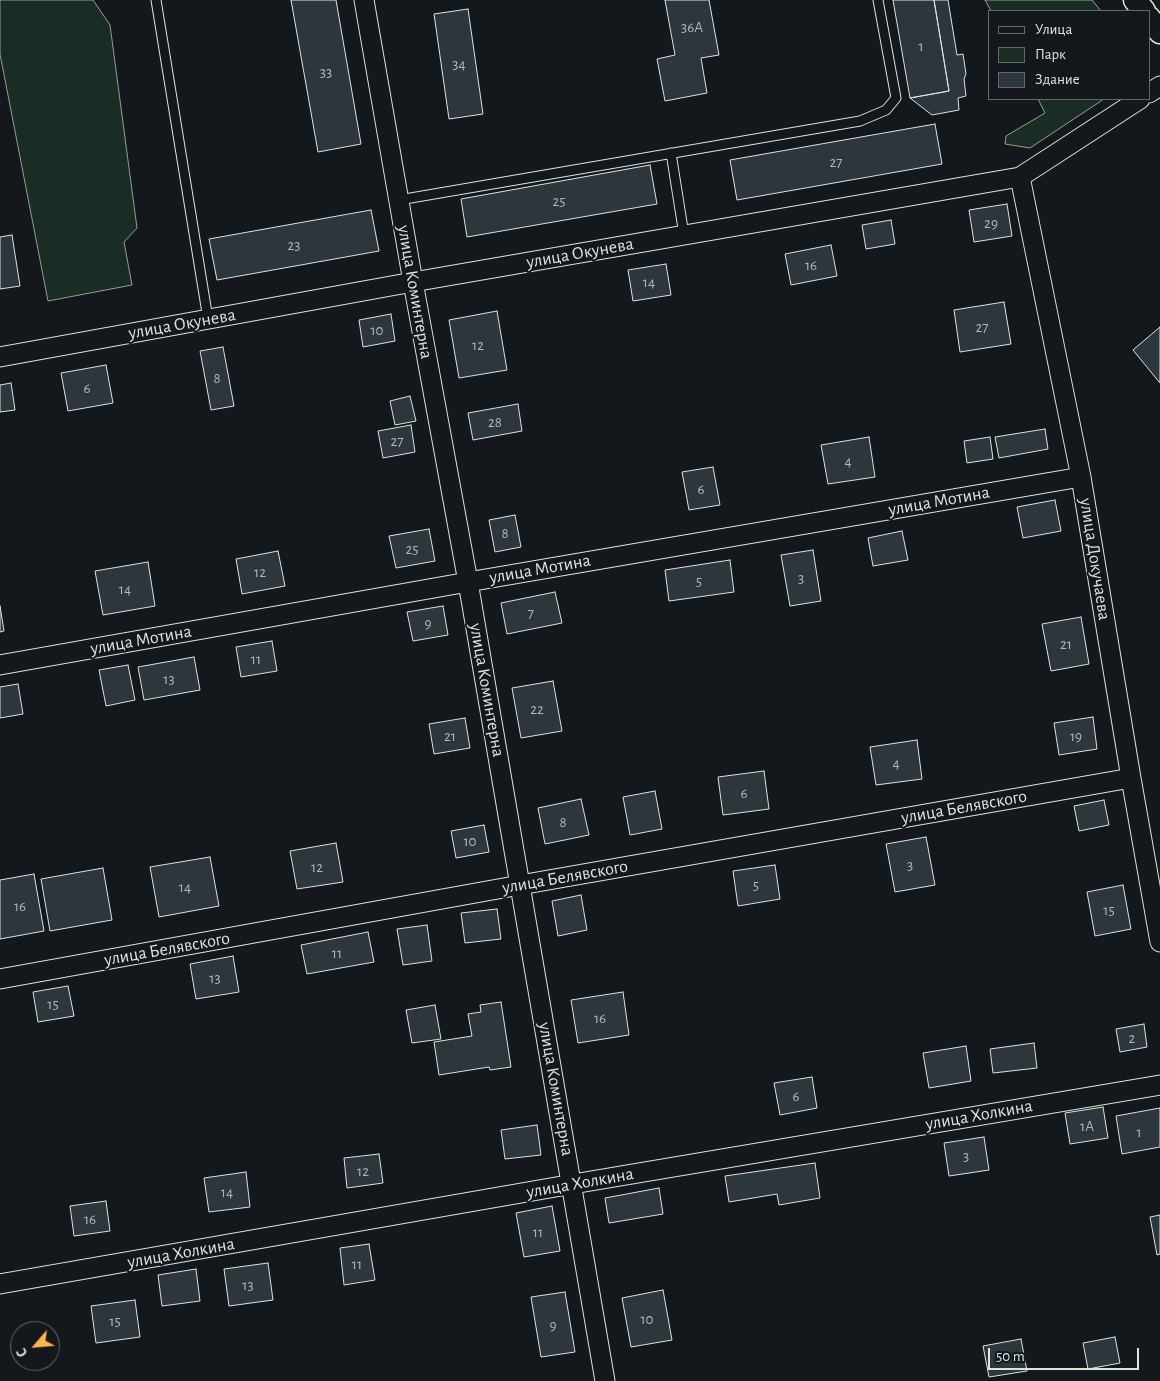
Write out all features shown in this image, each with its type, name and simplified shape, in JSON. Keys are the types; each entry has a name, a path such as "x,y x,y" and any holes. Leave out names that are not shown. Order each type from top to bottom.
{"street":[{"name":"улица Коминтерна","path":"364,0 468,582 606,1381"},
{"path":"1135,0 1143,10"},
{"path":"1150,19 1160,32"},
{"name":"улица Окунева","path":"0,357 413,282 1020,177 1138,100"},
{"name":"улица Докучаева","path":"1020,177 1081,477 1159,933"},
{"name":"улица Мотина","path":"0,665 468,582 1081,477"},
{"name":"улица Белявского","path":"0,979 520,885 1131,778"},
{"name":"улица Холкина","path":"0,1284 573,1184 1160,1085"}],"lane":[{"path":"156,0 208,319"},
{"path":"399,200 860,121 886,110 896,98 878,0"},
{"path":"672,153 684,235"}],"green space":[{"path":"0,0 93,0 110,25 137,228 124,242 132,285 48,301 0,54"},
{"path":"985,0 1092,0 1100,10 990,10"},
{"path":"1038,100 1102,100 1030,148 1005,144 1006,136 1045,113"}],"building":[{"path":"291,0 336,0 361,144 318,152"},
{"path":"665,0 709,0 719,55 701,58 707,93 665,101 657,59 675,55"},
{"path":"893,0 934,0 949,91 910,98"},
{"path":"934,0 948,0 957,55 963,54 966,74 964,79 966,96 958,98 959,110 932,115 910,98 949,91"},
{"path":"468,9 483,114 449,119 434,14"},
{"path":"935,124 942,164 737,200 730,160"},
{"path":"650,165 657,204 467,237 461,199"},
{"path":"1007,204 1012,236 974,242 969,210"},
{"path":"371,210 379,251 217,280 209,239"},
{"path":"891,220 895,244 866,249 862,225"},
{"path":"12,235 20,286 0,289 0,237"},
{"path":"831,245 837,276 791,285 785,254"},
{"path":"666,264 671,295 633,301 628,270"},
{"path":"1004,302 1011,344 960,352 954,310"},
{"path":"497,311 507,370 459,378 449,320"},
{"path":"391,314 395,341 363,347 359,320"},
{"path":"1160,327 1160,383 1133,350"},
{"path":"223,347 234,406 211,410 200,351"},
{"path":"106,365 113,403 68,411 61,373"},
{"path":"11,383 15,410 0,412 0,385"},
{"path":"410,396 416,421 395,425 390,401"},
{"path":"518,404 522,431 473,440 468,413"},
{"path":"411,425 415,452 383,458 378,431"},
{"path":"1045,429 1048,449 999,458 995,437"},
{"path":"869,437 875,477 828,484 821,445"},
{"path":"990,437 993,459 967,463 964,441"},
{"path":"713,467 720,505 689,510 682,472"},
{"path":"1055,500 1061,531 1023,538 1017,507"},
{"path":"515,515 521,547 495,552 489,520"},
{"path":"429,529 435,561 396,568 389,536"},
{"path":"902,531 908,560 873,566 868,538"},
{"path":"813,550 821,601 790,606 781,555"},
{"path":"278,551 285,586 242,594 236,559"},
{"path":"730,560 734,592 669,601 665,570"},
{"path":"148,562 155,606 103,615 95,571"},
{"path":"555,592 562,623 507,634 501,603"},
{"path":"0,606 4,631 0,632"},
{"path":"443,606 448,635 413,641 407,612"},
{"path":"1081,617 1089,664 1051,671 1042,624"},
{"path":"272,641 277,671 241,677 236,647"},
{"path":"194,657 200,690 144,700 138,667"},
{"path":"128,665 135,700 106,706 99,670"},
{"path":"553,681 562,731 521,738 512,688"},
{"path":"18,684 23,714 0,718 0,687"},
{"path":"1093,717 1097,749 1059,755 1054,723"},
{"path":"465,718 470,748 434,754 429,724"},
{"path":"917,740 922,779 876,785 870,747"},
{"path":"764,771 769,809 723,815 718,777"},
{"path":"655,791 662,829 630,835 623,797"},
{"path":"581,799 589,835 545,844 538,808"},
{"path":"1104,800 1109,825 1079,831 1074,806"},
{"path":"484,825 489,852 456,858 451,831"},
{"path":"926,837 935,885 895,892 886,844"},
{"path":"336,843 343,882 297,889 290,851"},
{"path":"210,857 219,906 159,917 150,867"},
{"path":"775,865 780,899 738,906 733,871"},
{"path":"103,868 112,920 50,931 41,879"},
{"path":"34,874 44,931 0,939 0,880"},
{"path":"1123,885 1131,929 1095,936 1087,892"},
{"path":"581,895 587,930 558,936 552,901"},
{"path":"497,909 501,939 465,943 461,913"},
{"path":"427,925 432,961 403,965 397,929"},
{"path":"368,932 374,962 307,974 301,945"},
{"path":"233,956 239,992 196,999 190,964"},
{"path":"68,986 74,1016 38,1022 33,992"},
{"path":"623,992 629,1035 578,1043 571,1000"},
{"path":"501,1002 511,1067 490,1070 489,1067 439,1075 434,1042 472,1036 468,1014 481,1012 480,1005"},
{"path":"435,1005 441,1039 412,1043 406,1010"},
{"path":"1144,1024 1147,1047 1120,1052 1116,1029"},
{"path":"1034,1043 1037,1068 993,1073 990,1049"},
{"path":"966,1046 971,1081 929,1088 923,1053"},
{"path":"812,1077 817,1108 780,1115 774,1083"},
{"path":"1103,1107 1108,1138 1070,1144 1065,1113"},
{"path":"1160,1108 1160,1147 1122,1154 1116,1116"},
{"path":"537,1125 541,1155 505,1159 501,1130"},
{"path":"984,1137 989,1170 949,1176 944,1143"},
{"path":"379,1154 383,1183 347,1188 344,1158"},
{"path":"815,1163 820,1198 779,1205 777,1194 729,1202 725,1176"},
{"path":"246,1172 250,1207 209,1212 204,1178"},
{"path":"659,1188 663,1214 609,1223 605,1198"},
{"path":"106,1201 110,1231 74,1236 70,1206"},
{"path":"552,1206 560,1251 524,1257 516,1213"},
{"path":"1160,1215 1160,1254 1157,1255 1150,1217"},
{"path":"369,1244 375,1280 344,1285 340,1248"},
{"path":"268,1263 273,1300 229,1306 224,1269"},
{"path":"196,1269 200,1301 162,1306 158,1275"},
{"path":"663,1290 672,1340 631,1347 622,1298"},
{"path":"565,1292 575,1352 541,1357 531,1297"},
{"path":"135,1300 140,1337 96,1343 91,1306"},
{"path":"1115,1337 1120,1363 1088,1369 1083,1343"},
{"path":"1021,1339 1027,1371 989,1377 983,1346"}]}
